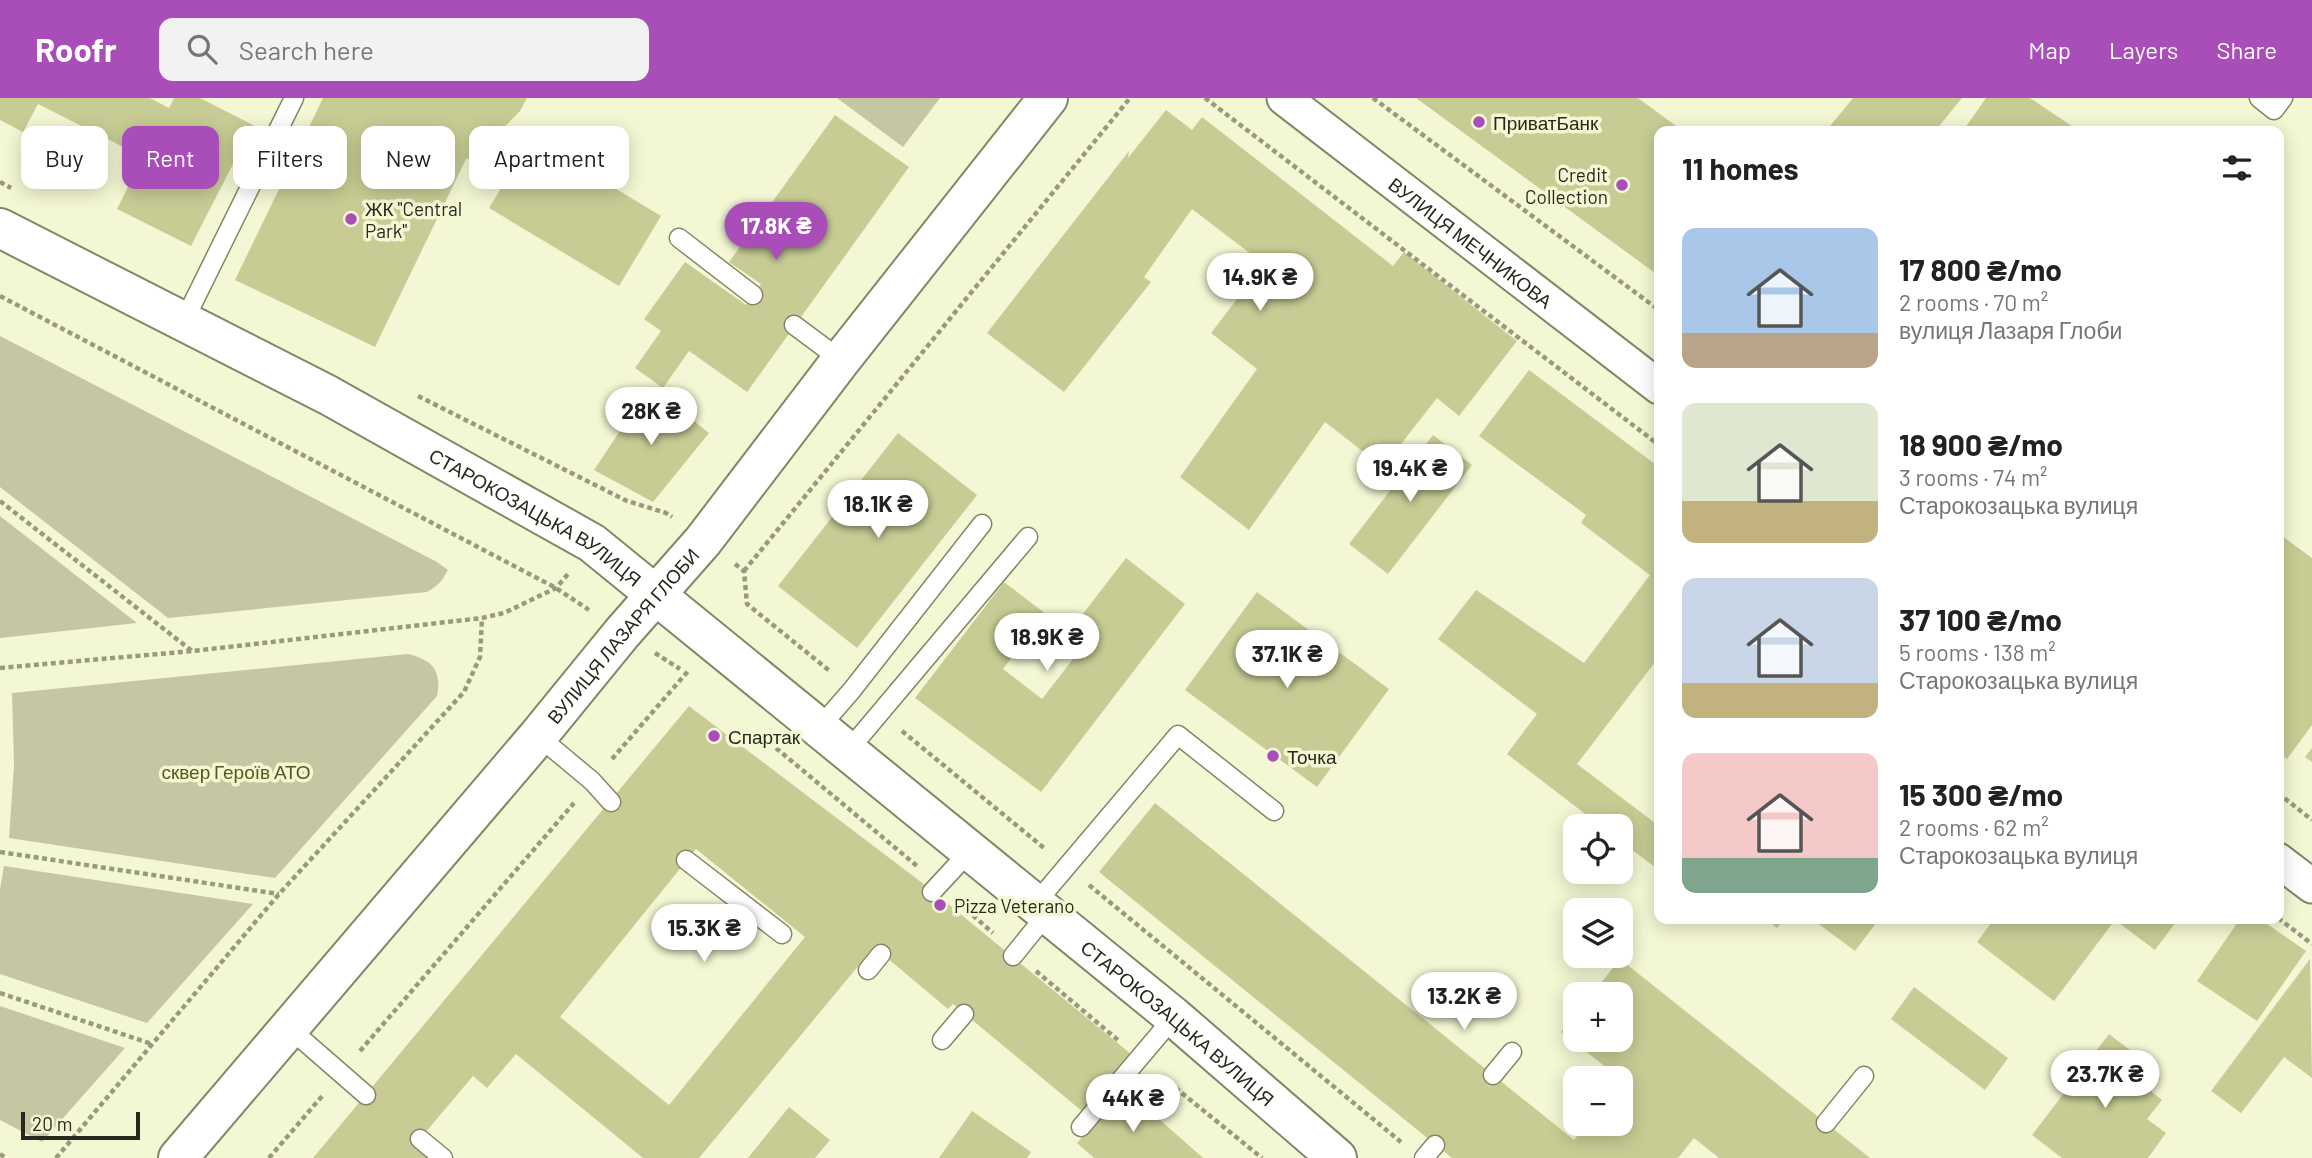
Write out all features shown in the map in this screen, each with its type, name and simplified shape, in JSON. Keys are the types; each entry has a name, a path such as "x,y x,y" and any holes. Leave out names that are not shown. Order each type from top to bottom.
{"street":[{"name":"ВУЛИЦЯ ЛАЗАРЯ ГЛОБИ","path":"178,1158 703,541 841,360 1048,98"},
{"name":"ВУЛИЦЯ МЕЧНИКОВА","path":"1284,98 1654,383"},
{"name":"СТАРОКОЗАЦЬКА ВУЛИЦЯ","path":"0,228 328,395 593,543 1174,1017 1338,1158"},
{"path":"2284,865 2312,886"}],"lane":[{"path":"184,321 294,98"},
{"path":"2259,98 2274,110 2283,98"},
{"path":"679,238 753,295"},
{"path":"794,325 841,360"},
{"path":"833,740 852,690 982,524"},
{"path":"833,740 1028,537"},
{"path":"1013,956 1041,909 1178,735 1274,811"},
{"path":"538,736 611,802"},
{"path":"932,892 970,850"},
{"path":"686,860 782,934"},
{"path":"868,970 881,954"},
{"path":"942,1040 964,1014"},
{"path":"1081,1127 1174,1017"},
{"path":"289,1028 366,1095"},
{"path":"1493,1075 1512,1052"},
{"path":"1826,1123 1864,1076"},
{"path":"420,1139 443,1158"}],"path":[{"path":"744,571 1130,98"},
{"path":"1205,98 1654,441"},
{"path":"1373,98 1654,306"},
{"path":"0,296 556,588"},
{"path":"0,501 193,651"},
{"path":"0,668 193,651 482,618 504,613 556,588 593,543"},
{"path":"269,1158 747,604"},
{"path":"56,1158 279,894 464,692 480,657 482,618"},
{"path":"2284,798 2312,820"},
{"path":"0,852 279,894"},
{"path":"2284,923 2312,944"},
{"path":"0,993 152,1044"},
{"path":"0,1154 6,1158"}],"green space":[{"path":"837,98 940,98 903,147"},
{"path":"0,336 448,570 439,583 427,592 168,618 0,487"},
{"path":"0,516 137,623 0,638"},
{"name":"сквер Героїв АТО","path":"408,654 424,660 434,668 438,680 437,696 275,878 9,838 14,765 12,693"},
{"path":"4,866 253,904 147,1023 0,974 0,889"},
{"path":"0,1006 125,1048 42,1142 0,1120"}],"building":[{"path":"0,98 150,98 169,108 174,98 200,98 253,125 233,126 233,164 191,246 117,209 127,189 219,189 219,126 122,126 122,146 108,139 108,126 82,126 38,104 26,126 21,126 21,131 0,120"},
{"name":"ЖК \"Central Park\"","path":"323,98 527,98 520,111 505,126 469,126 469,159 466,159 455,182 455,126 361,126 361,189 451,189 375,347 235,280 279,189 347,189 347,126 309,126"},
{"path":"1416,98 1638,98 1676,126 1654,126 1654,272"},
{"path":"1853,98 1962,98 1939,126 1830,126"},
{"path":"1986,98 2030,98 2072,126 1966,126"},
{"path":"1166,110 1192,130 1202,117 1393,266 1404,252 1517,341 1459,416 1437,398 1383,467 1325,422 1249,530 1180,477 1257,369 1211,333 1264,264 1192,209 1144,277 1151,282 1064,392 987,333 1129,151 1128,158"},
{"path":"835,115 909,167 747,392 689,351 663,388 635,368 661,331 644,319 685,262 746,305 761,284 729,262"},
{"path":"501,189 616,189 661,216 619,286 489,208"},
{"path":"1529,370 1654,463 1654,664 1577,764 1654,822 1654,866 1633,851 1633,814 1585,814 1507,754 1537,714 1438,639 1476,590 1584,663 1650,575 1581,523 1586,515 1479,436"},
{"path":"650,386 709,433 653,502 594,470"},
{"path":"898,433 977,495 857,648 778,586"},
{"path":"1433,435 1472,465 1388,574 1349,544"},
{"path":"2284,537 2312,558 2312,725 2287,759 2284,757"},
{"path":"1126,558 1185,604 1041,792 915,698 1004,582 1046,614 1003,669 1042,699 1080,650 1065,637"},
{"path":"1257,592 1389,689 1317,787 1185,690"},
{"path":"689,706 925,885 1131,1054 1083,1112 953,1004 948,1009 874,947 699,1158 643,1158 516,1054 487,1088 473,1076 414,1146 428,1158 313,1158","holes":["696,849 805,937 669,1105 560,1017"]},
{"path":"2312,748 2312,762 2305,757"},
{"path":"1155,803 1563,1131 1563,1136 1574,1140 1577,1136 1633,1136 1633,1066 1605,1066 1587,1052 1633,1052 1633,982 1602,982 1613,968 1631,968 1870,1158 1719,1158 1694,1138 1678,1158 1452,1158 1099,872"},
{"path":"1819,924 1875,924 1855,951"},
{"path":"1990,924 2112,924 2054,1001 1977,942"},
{"path":"2120,924 2174,924 2155,950"},
{"path":"2237,924 2267,924 2306,951 2257,1021 2197,981"},
{"path":"2310,959 2312,1078 2284,1057 2241,1113 2211,1091"},
{"path":"1914,987 2008,1058 1985,1090 1891,1019"},
{"path":"2109,1034 2151,1066 2139,1082 2162,1100 2147,1119 2166,1133 2148,1158 2062,1158 2032,1135"},
{"path":"1125,1089 1203,1158 1094,1158 1077,1143"},
{"path":"789,1107 830,1140 815,1158 748,1158"},
{"path":"972,1111 1031,1152 1027,1158 939,1158"}],"place":[{"name":"ПриватБанк","path":"1479,122"},
{"name":"Credit Collection","path":"1622,185"},
{"name":"ЖК \"Central Park\"","path":"351,219"},
{"name":"Спартак","path":"714,736"},
{"name":"Точка","path":"1273,756"},
{"name":"Pizza Veterano","path":"940,905"}]}
